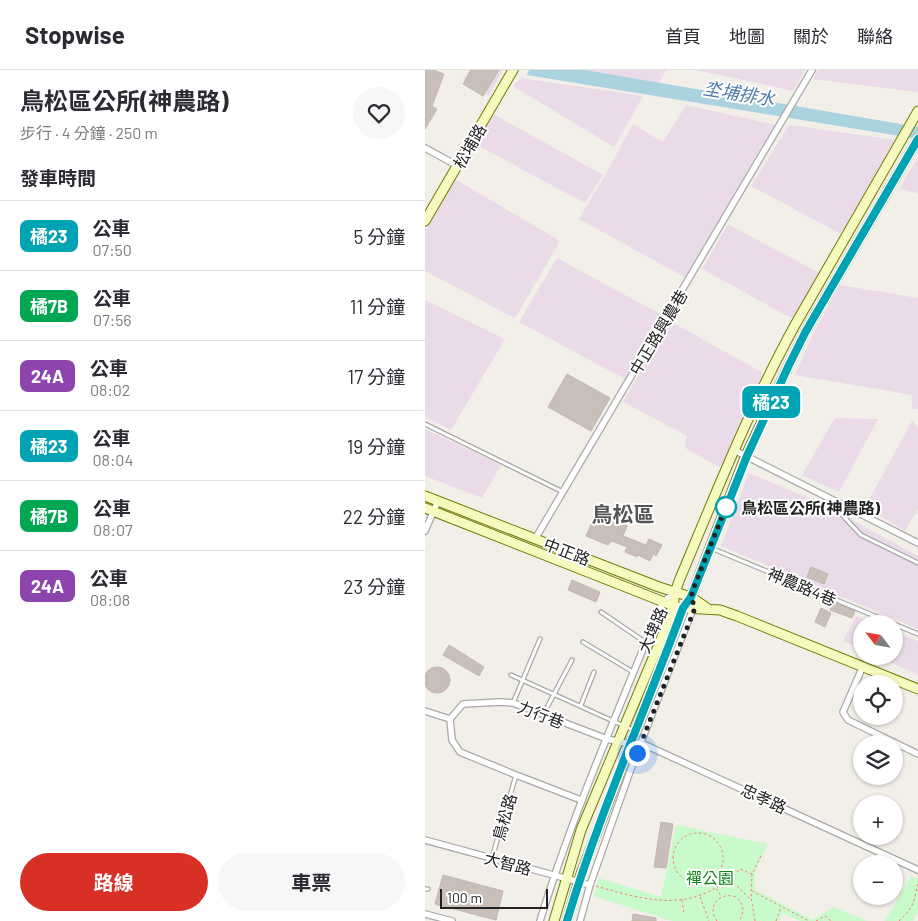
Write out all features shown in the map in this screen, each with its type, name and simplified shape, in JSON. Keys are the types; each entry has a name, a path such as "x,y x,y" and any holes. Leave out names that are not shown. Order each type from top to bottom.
{"main road":[{"name":"松埔路","path":"425,221 513,70"},
{"path":"675,592 734,450 776,359 917,112"},
{"path":"691,597 747,456 789,365 918,139"},
{"path":"841,245 852,252"},
{"name":"中正路","path":"425,496 691,597 707,608"},
{"name":"中正路","path":"429,510 663,602 678,607 720,610 737,616 918,689"},
{"name":"大埤路","path":"567,921 578,882 635,730 678,607 675,592"},
{"name":"大埤路","path":"554,921 581,830 618,742 678,607 691,597"}],"street":[{"name":"中正路興農巷","path":"535,539 812,70"},
{"path":"425,148 458,166"},
{"path":"734,450 918,543"},
{"path":"425,531 429,510 438,501"},
{"name":"大埤路","path":"540,921 581,800 633,672 663,602 675,592"},
{"name":"大埤路","path":"580,921 590,885 641,743 695,608 691,597"},
{"path":"863,666 843,712 848,720 918,754"},
{"name":"力行巷","path":"450,719 463,704 513,703 607,739"},
{"path":"425,711 450,719"},
{"name":"鳥松路","path":"450,719 452,740 460,752 516,776 581,800"},
{"name":"忠孝路","path":"607,739 629,744 641,743 918,870"},
{"name":"大智路","path":"425,840 590,885"},
{"path":"425,914 452,921"}],"lane":[{"path":"425,424 563,492"},
{"path":"825,496 861,534 918,563"},
{"name":"神農路4巷","path":"710,547 872,615"},
{"path":"601,612 646,642"},
{"name":"神農路4巷","path":"903,628 918,634"},
{"path":"513,703 540,639"},
{"path":"583,642 633,672"},
{"path":"543,716 572,660"},
{"path":"581,705 594,672"},
{"path":"511,675 635,730 641,743"},
{"name":"鳥松路","path":"492,859 516,776"}],"path":[{"path":"695,832 704,833 712,836 719,842 723,858 722,867 710,880 703,883 695,883 681,876 676,870 673,862 675,846 687,835 695,832"},
{"path":"755,921 751,890 752,874 762,854"},
{"path":"590,885 637,898 659,901 682,900 700,896 716,888 740,869 752,874"},
{"path":"729,878 752,901"},
{"path":"710,880 721,897"},
{"path":"899,921 915,902 918,882"},
{"path":"751,890 809,921"},
{"path":"717,921 713,913 717,900 731,895 740,900 744,910 743,916 739,921"},
{"path":"700,896 709,921"},
{"path":"682,900 684,914"},
{"path":"776,921 781,907"},
{"path":"817,921 825,916 831,921"}],"shaded area":[{"path":"469,70 503,70 489,96 463,80"},
{"path":"567,70 666,70 658,85"},
{"path":"696,70 805,70 793,91"},
{"path":"818,70 918,70 918,92 813,79"},
{"path":"521,78 643,96 614,147 513,86"},
{"path":"686,105 777,125 686,278 579,219 633,124 663,142"},
{"path":"493,114 603,175 585,203 475,144"},
{"path":"789,125 896,140 841,234 751,186"},
{"path":"918,157 918,193 899,189"},
{"path":"455,179 560,241 515,318 425,271 425,230"},
{"path":"728,224 819,273 795,320 702,269"},
{"path":"557,258 662,315 625,379 519,322"},
{"path":"840,285 918,298 918,409 912,409 912,395 795,375 813,334"},
{"path":"425,300 505,339 451,430 425,417"},
{"path":"670,321 763,373 721,468 685,448 687,436 623,402"},
{"path":"835,418 878,419 839,492 802,475"},
{"path":"912,421 918,428 918,509 905,531 865,507"},
{"path":"425,429 501,465 482,498 425,476"},
{"path":"749,473 827,506 918,556 918,629 903,623 903,615 885,615 721,546"},
{"path":"853,622 853,645 843,641"},
{"path":"903,635 918,641 918,675 896,665 903,665"}],"green space":[{"name":"禪公園","path":"676,825 768,844 756,873 756,890 813,920 833,907 867,921 800,921 783,913 779,921 672,921 593,896 599,878 661,897"},
{"path":"911,876 918,879 918,911 913,921 885,921 894,905 903,905 903,890"}],"water":[{"path":"529,70 585,70 918,127 918,139 527,75"}],"building":[{"path":"425,70 433,70 444,74 432,106 437,109 425,129"},
{"path":"471,70 499,70 483,96 463,84"},
{"path":"567,374 610,398 591,431 548,407"},
{"path":"596,513 627,526 623,536 646,545 649,539 662,545 656,556 653,554 650,561 638,555 637,557 625,552 627,547 612,541 608,545 586,536"},
{"path":"811,567 828,574 824,584 807,577"},
{"path":"572,580 600,592 596,602 568,590"},
{"path":"833,602 855,611 852,618 830,610"},
{"path":"821,608 831,613 825,627 815,622"},
{"path":"449,645 484,667 479,676 443,655"},
{"path":"432,668 442,668 449,675 449,685 442,692 432,692 425,685 425,675"},
{"path":"661,822 673,824 666,868 654,867"},
{"path":"443,875 503,891 496,920 435,904"},
{"path":"633,914 656,918 656,921 632,921"}],"bus line":[{"name":"橘23","path":"567,921 578,882 629,744 683,608 691,597 739,474 761,424 806,331 918,139"}],"place":[{"name":"鳥松區公所(神農路)","path":"726,507"}],"district":[{"name":"鳥松區","path":"623,513"}],"route":[{"path":"637,753 695,608 691,597 694,587 726,507"}],"water label":[{"name":"坔埔排水","path":"739,93"}]}
